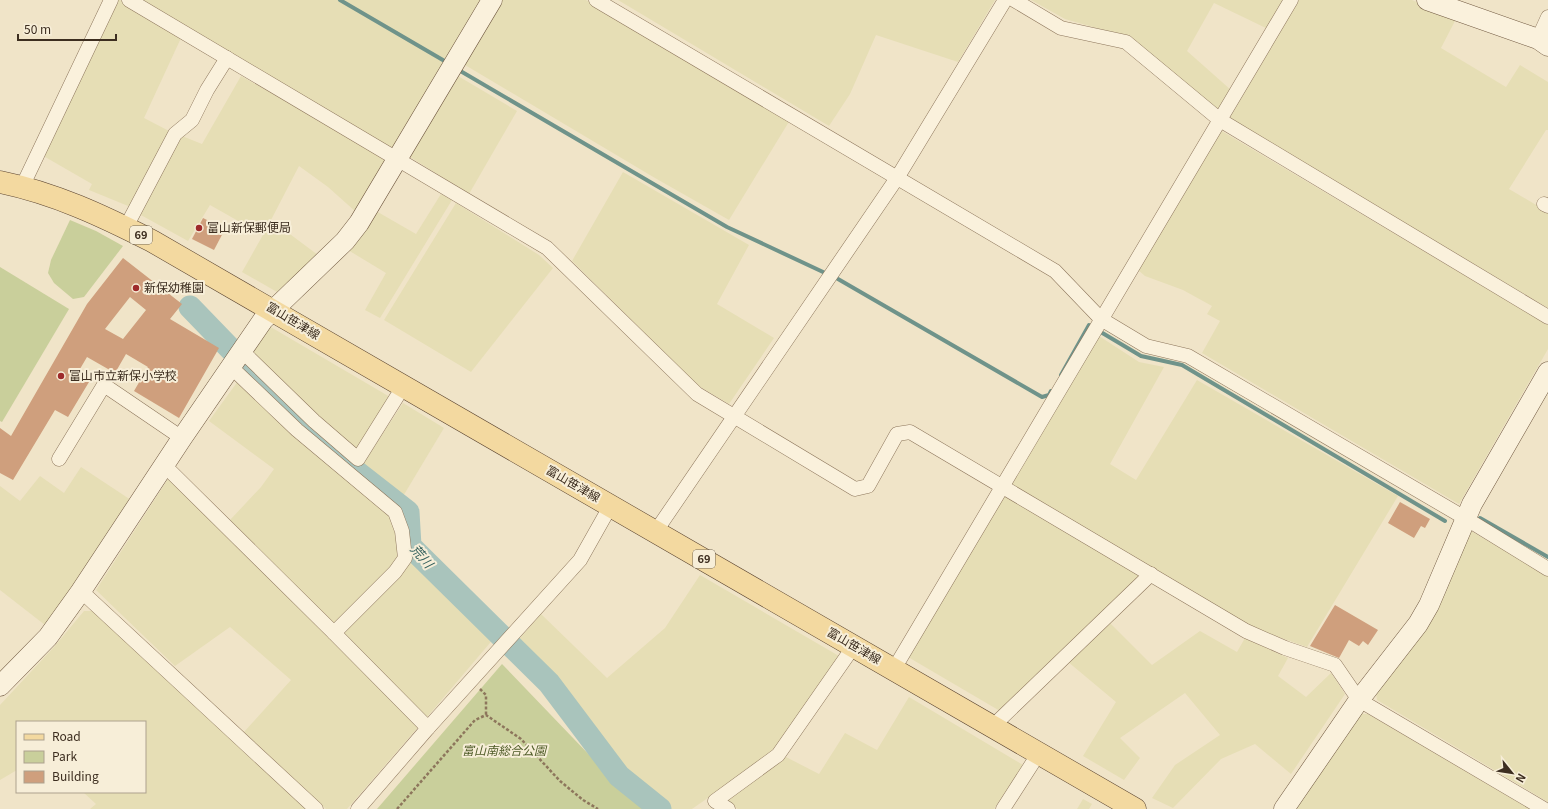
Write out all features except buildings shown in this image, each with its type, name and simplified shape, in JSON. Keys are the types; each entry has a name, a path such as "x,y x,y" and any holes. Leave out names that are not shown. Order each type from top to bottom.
{"main road":[{"name":"富山笹津線","path":"0,182 22,187 70,202 126,227 273,310 403,387 656,531 1135,809"}],"street":[{"path":"22,187 111,0"},
{"path":"129,0 547,248 697,394 732,417 855,489 868,486 897,434 910,432 1002,485 1246,631 1285,648 1335,665 1359,700 1544,809"},
{"path":"0,686 48,637 81,591 182,438 263,320 345,241 359,223 492,0"},
{"path":"596,0 896,178 1055,270 1098,326 1146,346 1188,356 1465,518 1548,569"},
{"path":"656,531 732,417 896,178 1005,0"},
{"path":"1014,0 1060,28 1126,42 1220,120 1548,317"},
{"path":"894,669 1291,0"},
{"path":"1427,0 1543,42 1548,17"},
{"path":"126,227 175,134 192,120 207,90 227,58"},
{"path":"237,359 314,421 358,459 403,387"},
{"path":"237,359 297,430 395,512 402,531 405,558 395,572 334,633"},
{"path":"1284,809 1359,700 1418,624 1429,605 1465,518 1548,372"},
{"path":"59,459 104,385 182,438"},
{"path":"164,465 428,728"},
{"path":"358,809 470,680 580,560 610,505"},
{"path":"993,726 1151,574"},
{"path":"81,591 316,809"},
{"path":"728,809 715,801 778,755 854,646"},
{"path":"1003,809 1039,753"}],"path":[{"path":"470,680 486,695 486,716"},
{"path":"397,809 475,720 486,716"},
{"path":"486,716 521,739 560,781 583,800 598,809"}],"shaded area":[{"path":"116,0 120,0 181,38 144,118 171,132 133,208 89,190 92,184 40,154"},
{"path":"141,0 483,0 393,150"},
{"path":"502,0 586,0 790,120 729,220 655,178 465,65"},
{"path":"618,0 995,0 958,62 876,35 850,94 829,126"},
{"path":"1031,0 1285,0 1268,29 1214,3 1187,51 1231,90 1219,111 1128,37 1065,19"},
{"path":"1299,0 1412,0 1456,19 1441,48 1506,87 1520,65 1548,82 1548,130 1546,130 1509,189 1548,212 1548,308 1229,119"},
{"path":"241,76 388,159 356,212 328,187 299,166 271,220 318,255 277,292 242,272 263,235 210,205 188,241 139,214 182,136 202,144"},
{"path":"458,76 517,111 469,194 410,157"},
{"path":"1220,130 1548,325 1548,349 1459,504 1202,353 1220,321 1207,314 1212,306 1183,290 1145,276 1138,270"},
{"path":"623,172 749,245 717,304 774,338 729,404 697,385 572,261"},
{"path":"441,194 452,200 380,318 365,310 386,273 348,250 376,211 416,234"},
{"path":"456,203 539,255 553,268 471,372 384,320"},
{"path":"269,326 390,397 358,451 251,355"},
{"path":"1099,336 1139,362 1164,367 1110,464 1136,480 1197,380 1398,496 1307,647 1253,628 1010,483"},
{"path":"238,381 391,513 396,526 399,561 334,626 230,520 261,487 274,469 209,421"},
{"path":"403,403 444,428 402,498 363,464"},
{"path":"81,467 134,502 45,625 0,590 0,486 20,501 40,476 64,493"},
{"path":"168,479 419,726 347,809 326,809 244,732 291,680 230,627 175,666 96,590"},
{"path":"1005,494 1140,575 1000,711 908,657"},
{"path":"1471,531 1548,576 1548,802 1377,700 1376,692"},
{"path":"413,555 495,637 427,717 340,633"},
{"path":"700,575 839,656 775,751 692,809 670,809 622,770 551,679 515,644 541,614 607,678 665,628"},
{"path":"84,611 93,611 307,809 90,809 96,804 84,793 146,793 146,721 16,721 16,771 0,780 0,705 54,647"},
{"path":"1108,621 1152,665 1200,631 1237,652 1245,638 1288,658 1278,676 1306,697 1331,673 1345,694 1291,774 1255,744 1221,759 1173,808 1152,798 1175,765 1220,735 1185,693 1120,738 1140,758 1124,780 1083,756 1116,702 1067,661"},
{"path":"909,697 1023,765 994,809 738,809 728,803 728,798 786,757 819,774 845,733 877,750"},
{"path":"1358,714 1368,714 1530,809 1294,809"},
{"path":"1083,799 1092,804 1089,809 1077,809"}],"green space":[{"path":"70,220 96,231 123,246 84,297 73,299 54,283 48,273 51,260"},
{"path":"0,267 69,309 2,422 0,421"},
{"name":"富山南総合公園","path":"502,664 597,763 651,809 377,809"}],"waterway":[{"path":"340,0 448,63"},
{"path":"457,69 727,227 838,279 1042,397 1049,395 1051,391"},
{"name":"荒川","path":"190,307 326,448 408,512 410,546 549,683 619,776 660,809"},
{"path":"1061,375 1089,325 1141,356 1182,365 1445,521"},
{"path":"1480,518 1548,557"}],"place":[{"name":"富山新保郵便局","path":"199,228"},
{"name":"新保幼稚園","path":"136,288"},
{"name":"富山市立新保小学校","path":"61,376"}]}
